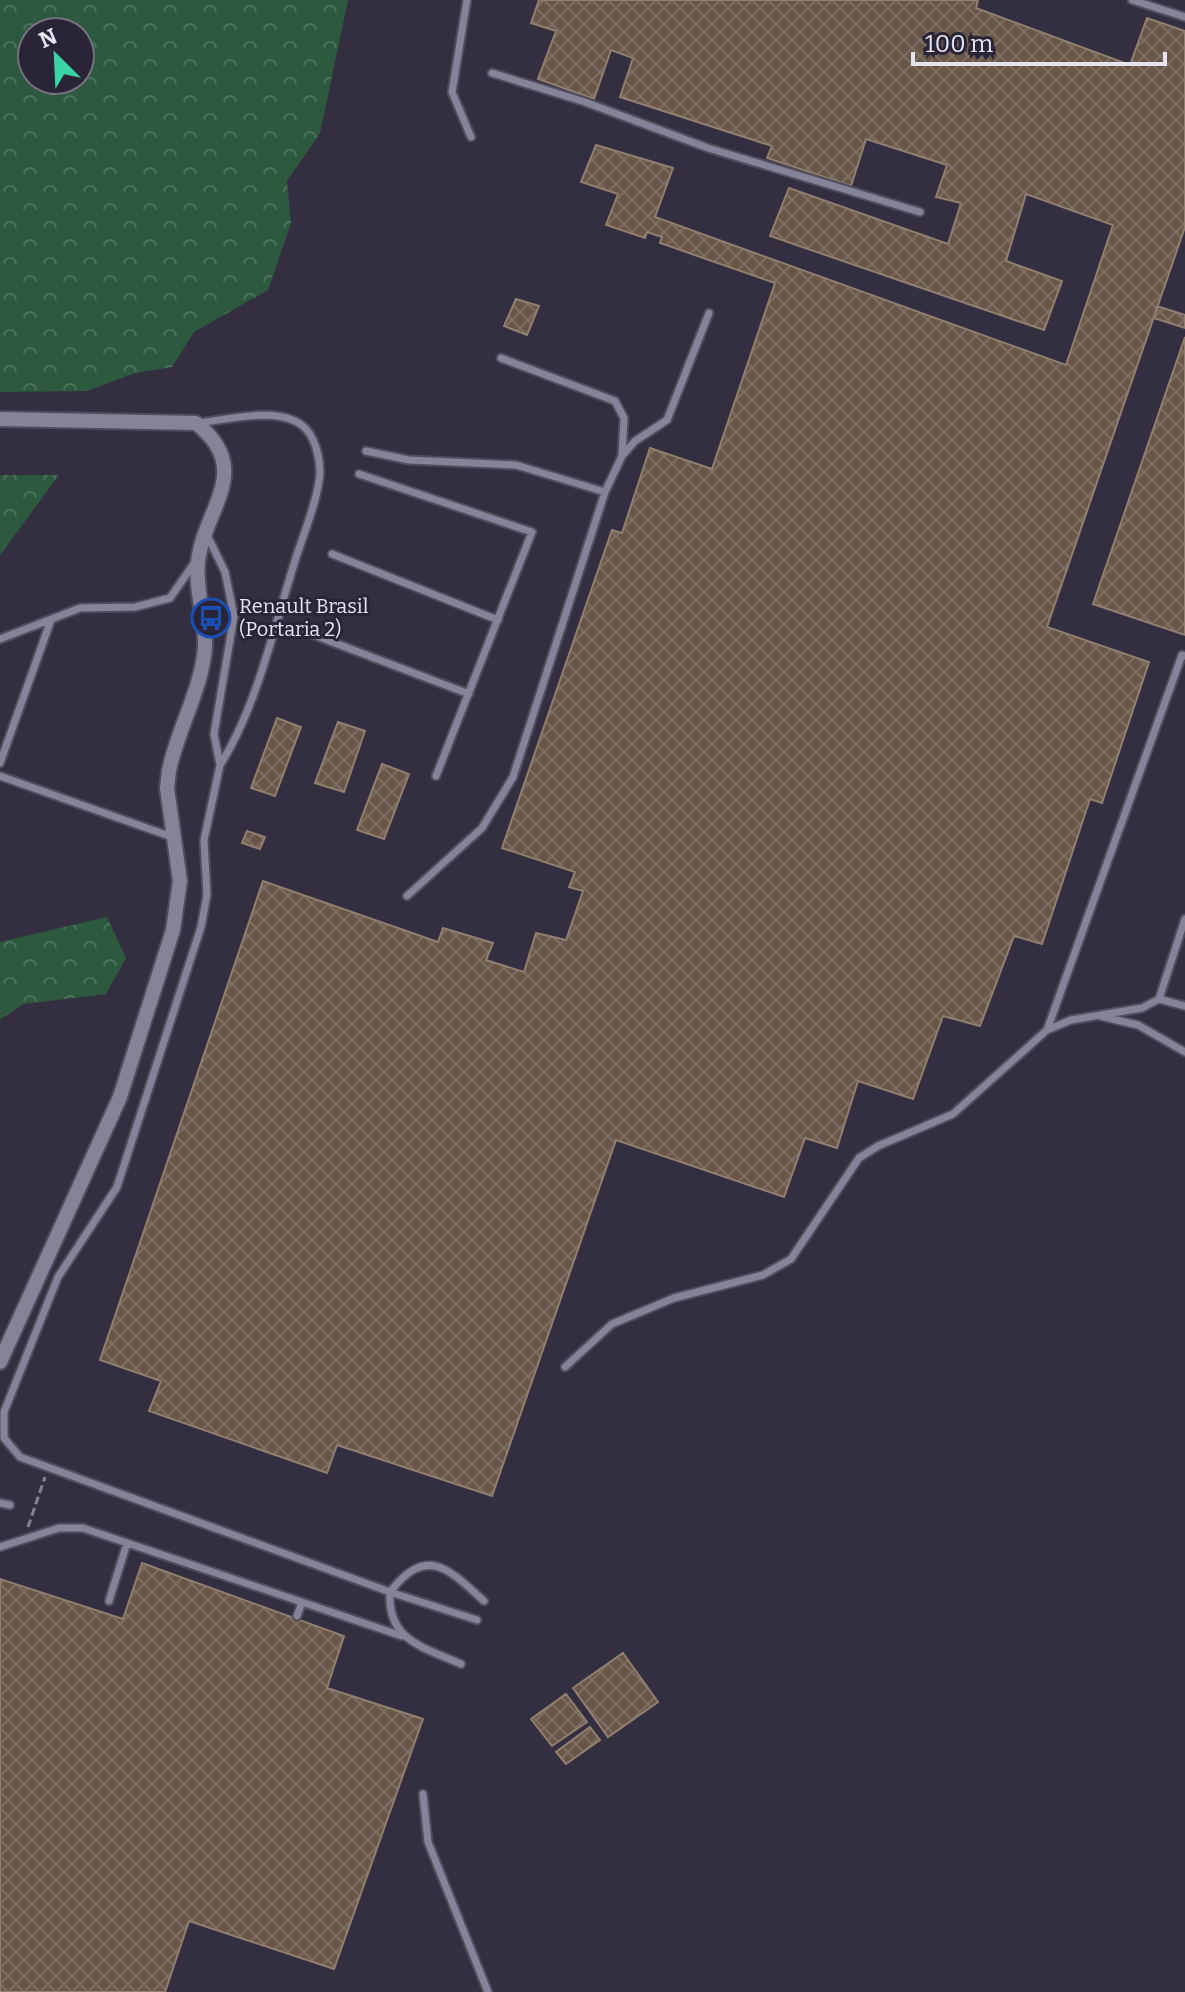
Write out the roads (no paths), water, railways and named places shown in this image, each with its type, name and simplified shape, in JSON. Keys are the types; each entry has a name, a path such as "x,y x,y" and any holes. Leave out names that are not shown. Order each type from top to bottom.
{"street":[{"path":"0,419 196,423 220,447 224,465 224,484 199,557 205,649 173,753 167,788 177,839 179,903 134,1060 0,1362"}],"lane":[{"path":"467,0 452,92 471,137"},
{"path":"1132,0 1185,17"},
{"path":"492,73 585,102 708,148 920,212"},
{"path":"407,896 482,828 513,777 605,492 622,456 635,441 667,420 709,313"},
{"path":"501,358 615,401 624,418 622,456"},
{"path":"196,423 257,416 283,418 306,428 319,456 319,481 235,742 220,765 204,840 207,895 201,927 117,1187 58,1277 4,1412 4,1438 20,1457 390,1592 477,1620"},
{"path":"366,451 409,460 516,465 605,492"},
{"path":"359,474 532,532 436,776"},
{"path":"207,535 225,572 234,616 214,734 220,765"},
{"path":"332,554 498,620"},
{"path":"0,639 80,608 135,607 170,598 199,557"},
{"path":"0,763 51,620"},
{"path":"306,632 469,694"},
{"path":"1047,1030 1182,655 1185,656"},
{"path":"0,776 177,839"},
{"path":"1159,999 1185,919"},
{"path":"565,1367 612,1324 674,1298 763,1275 791,1259 859,1158 878,1146 953,1114 1047,1030 1094,1015 1142,1008 1159,999 1185,1006"},
{"path":"1094,1015 1138,1025 1185,1052"},
{"path":"0,1503 10,1505"},
{"path":"0,1547 59,1528 83,1528 402,1636 461,1664"},
{"path":"109,1601 127,1543"},
{"path":"402,1636 392,1620 390,1592 403,1575 418,1565 439,1566 455,1575 484,1601"},
{"path":"297,1616 302,1602"},
{"path":"423,1794 428,1842 488,1992"}],"place":[{"name":"Renault Brasil (Portaria 2)","path":"211,618"}]}
